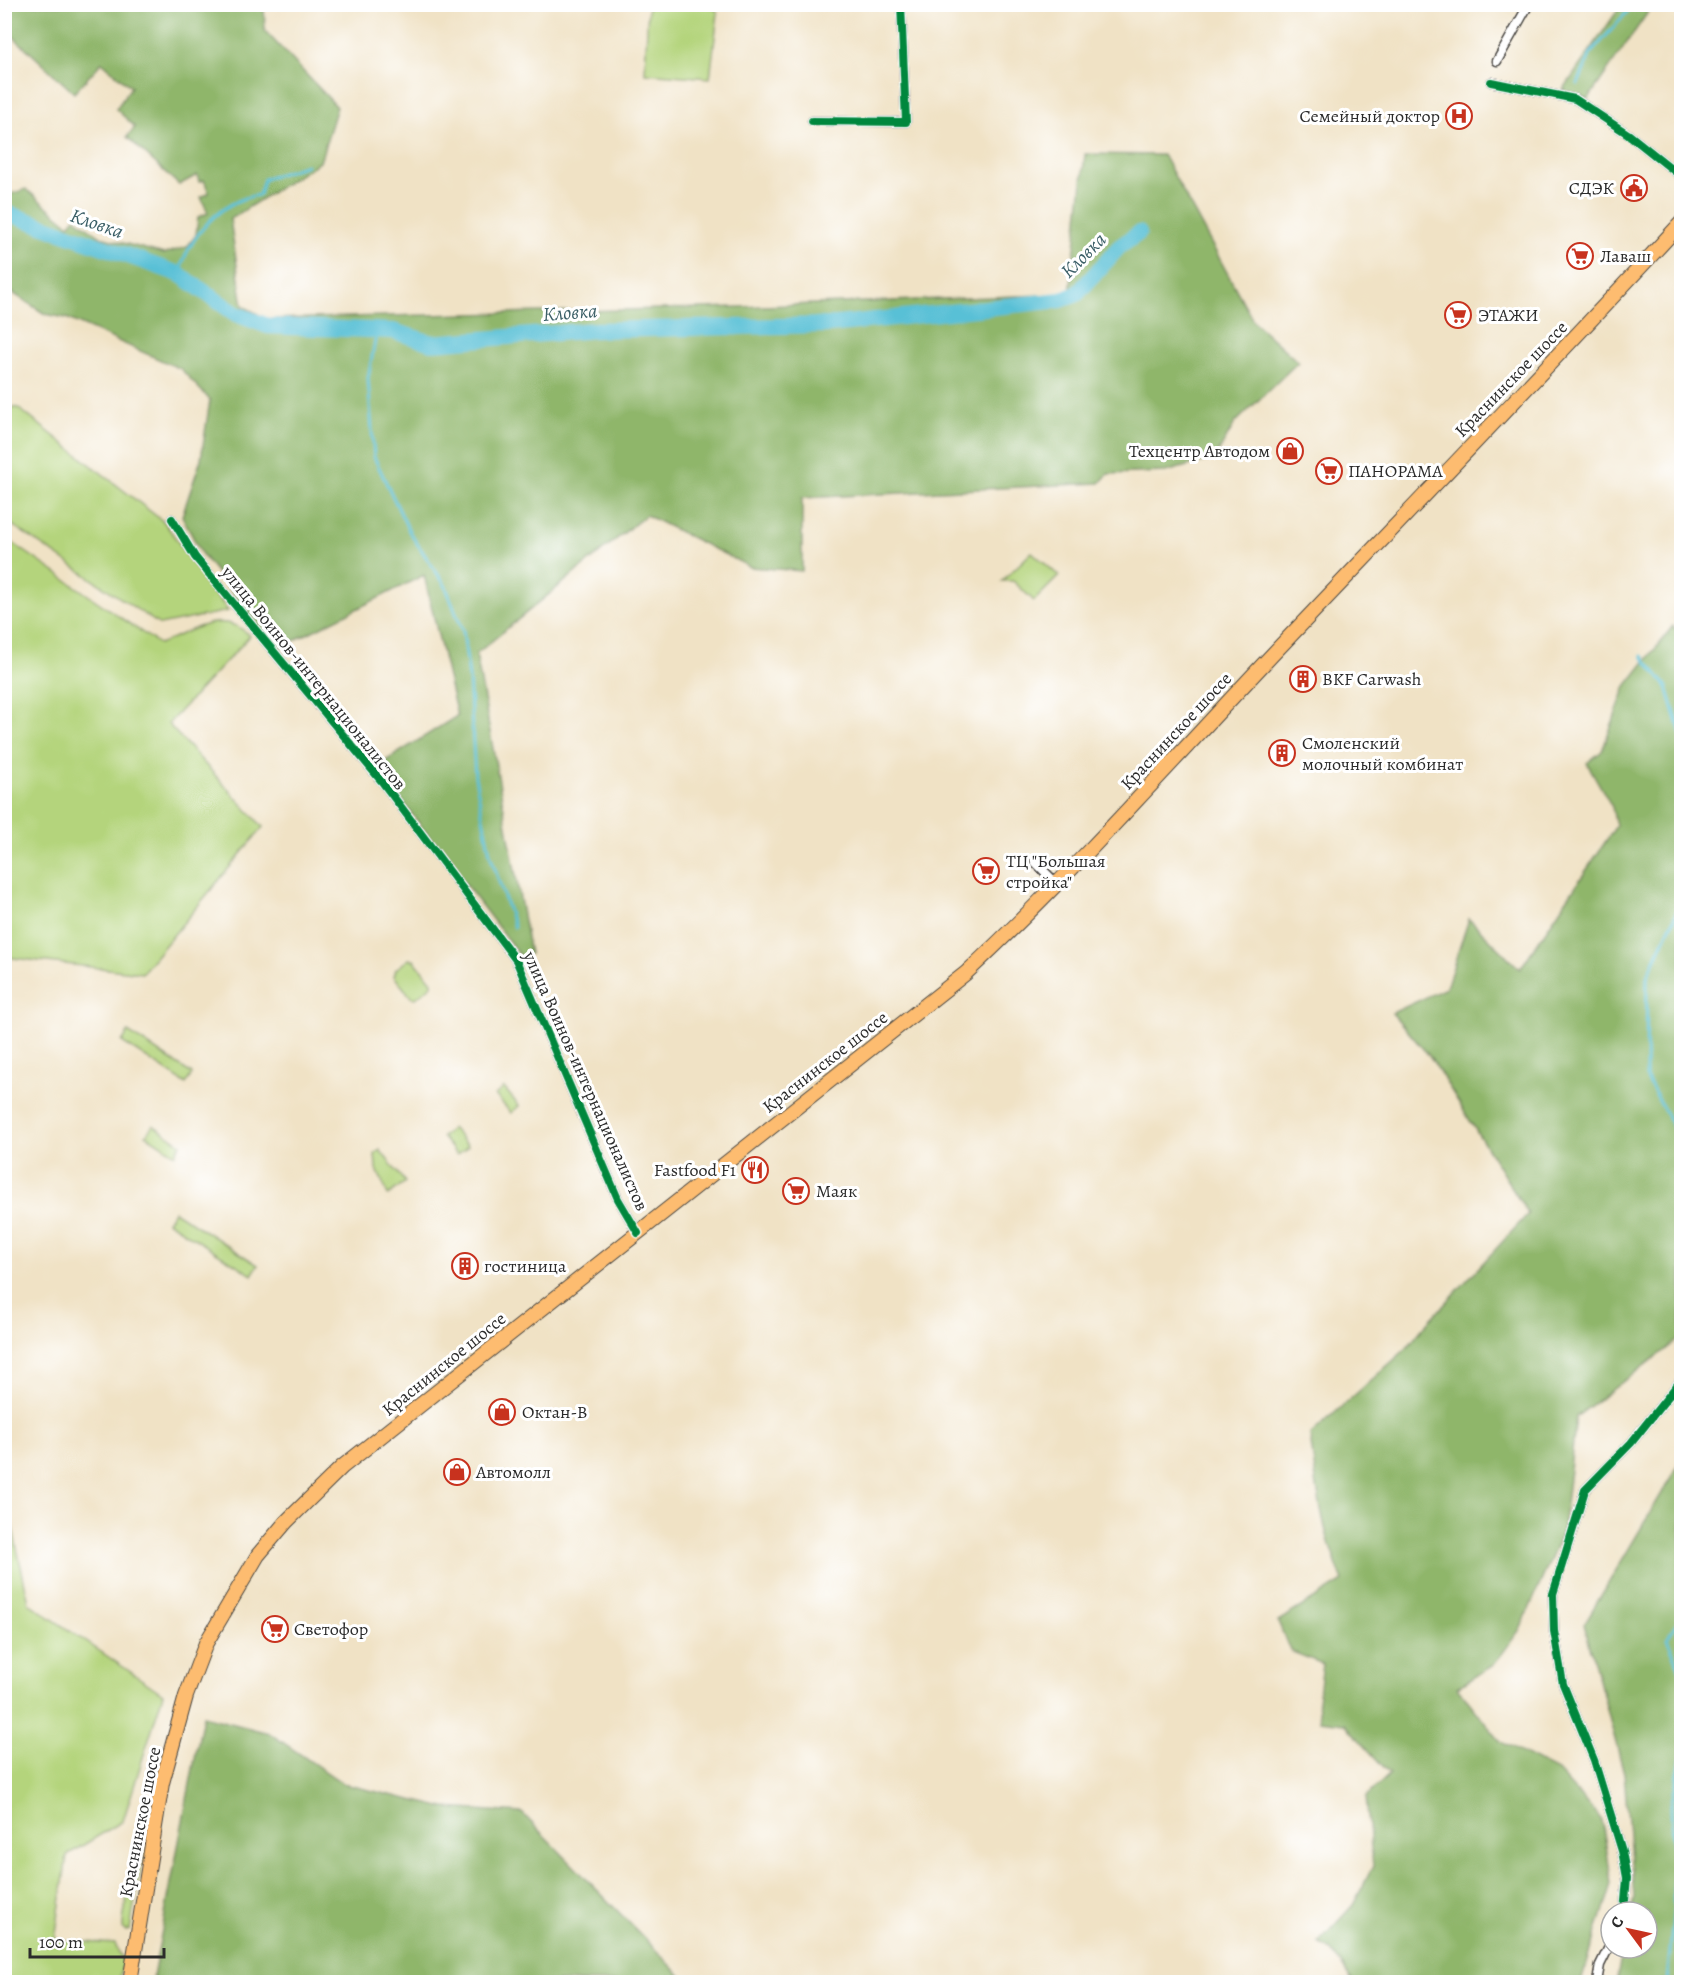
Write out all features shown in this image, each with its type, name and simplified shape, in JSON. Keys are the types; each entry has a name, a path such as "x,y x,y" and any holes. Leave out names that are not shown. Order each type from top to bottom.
{"main road":[{"name":"Краснинское шоссе","path":"130,1983 165,1773 195,1671 216,1624 242,1579 286,1522 342,1467 966,973 1057,884 1274,653 1401,523 1682,222"}],"street":[{"path":"812,120 906,122 901,4"},
{"path":"1497,61 1529,4"},
{"path":"1491,82 1575,99 1628,134 1682,177"},
{"name":"улица Воинов-интернационалистов","path":"172,519 195,557 382,783 516,960 618,1199 638,1233"},
{"path":"1035,862 1057,884"},
{"path":"1625,1900 1627,1878 1622,1851 1594,1760 1563,1684 1554,1631 1553,1594 1585,1490 1631,1443 1682,1379"},
{"path":"1597,1983 1602,1960"}],"green space":[{"path":"1622,4 1653,5 1588,99 1563,90"},
{"path":"4,5 264,5 265,31 337,107 320,162 230,219 243,306 267,319 739,307 1070,294 1085,154 1163,155 1254,322 1298,362 1235,423 1215,458 1166,472 1108,474 1100,483 802,498 802,571 750,567 646,515 476,654 530,954 520,956 376,767 457,716 424,575 277,649 201,553 182,516 201,459 210,400 181,369 66,318 45,314 5,288 5,196 26,189 69,225 75,218 101,237 164,254 187,247 196,235 198,217 208,213 201,197 209,193 204,180 199,182 197,175 179,185 127,137 135,127 116,109 131,87 102,62 74,93 5,29"},
{"path":"648,5 712,5 718,13 710,78 645,73"},
{"path":"5,406 18,408 164,522 228,611 160,625 5,520"},
{"path":"4,537 159,644 194,629 217,623 228,623 250,636 168,724 263,827 142,973 5,957"},
{"path":"1032,552 1059,576 1034,601 1013,581 1002,581"},
{"path":"1673,626 1682,635 1681,1338 1576,1417 1563,1531 1521,1628 1494,1665 1457,1687 1501,1742 1557,1771 1602,1820 1612,1884 1607,1900 1599,1900 1599,1925 1581,1982 1353,1982 1332,1951 1318,1943 1353,1905 1373,1866 1366,1797 1390,1774 1345,1724 1320,1721 1318,1701 1323,1664 1290,1651 1278,1621 1343,1581 1325,1527 1310,1435 1406,1349 1528,1214 1431,1058 1392,1013 1446,988 1469,919 1520,969 1616,826 1612,807 1587,763 1602,751 1626,686"},
{"path":"409,959 414,960 432,982 432,985 416,998 411,997 394,976 396,969"},
{"path":"128,1032 192,1074 186,1084 122,1042"},
{"path":"504,1088 519,1106 511,1113 495,1095"},
{"path":"153,1125 181,1144 175,1154 146,1135"},
{"path":"452,1128 468,1146 457,1155 442,1137"},
{"path":"380,1150 405,1182 388,1195 376,1167 375,1154"},
{"path":"174,1211 258,1265 252,1275 167,1221"},
{"path":"1681,1461 1681,1982 1616,1982 1621,1960 1659,1960 1659,1900 1633,1900 1624,1773 1584,1624"},
{"path":"4,1489 29,1603 163,1694 123,1821 67,1855 55,1940 115,1944 123,1962 119,1982 5,1982"},
{"path":"203,1716 269,1733 344,1784 445,1808 522,1813 687,1982 158,1982 153,1977"},
{"path":"141,1831 146,1835 130,1930 126,1931 123,1929 123,1921 137,1834"}],"waterway":[{"path":"1578,84 1591,53 1634,4"},
{"path":"179,274 198,234 219,212 245,198 259,195 264,179 307,165"},
{"name":"Кловка","path":"4,212 179,274 236,314 268,326 393,331 432,343 596,330 829,325 1061,300 1077,294 1119,247 1139,233"},
{"path":"377,330 368,378 374,457 410,533 445,585 463,631 469,677 475,777 490,854 514,927"},
{"path":"1642,656 1667,687 1682,737"},
{"path":"1682,901 1647,977 1646,1077 1682,1143"},
{"path":"1682,1616 1667,1638 1682,1674"},
{"path":"1667,1982 1674,1909 1671,1806 1682,1755"}],"cycle path":[{"path":"812,121 906,122 901,4"},
{"path":"1491,82 1575,99 1628,134 1682,177"},
{"path":"172,519 195,557 383,783 516,960 618,1199 638,1233"},
{"path":"1625,1900 1627,1878 1622,1851 1594,1760 1563,1684 1554,1631 1553,1594 1585,1490 1631,1443 1682,1379"}],"place":[{"name":"Семейный доктор","path":"1459,116"},
{"name":"СДЭК","path":"1634,188"},
{"name":"Лаваш","path":"1580,256"},
{"name":"ЭТАЖИ","path":"1458,315"},
{"name":"Техцентр Автодом","path":"1290,451"},
{"name":"ПАНОРАМА","path":"1329,471"},
{"name":"BKF Carwash","path":"1303,679"},
{"name":"Смоленский молочный комбинат","path":"1282,753"},
{"name":"ТЦ \"Большая стройка\"","path":"986,871"},
{"name":"Fastfood F1","path":"755,1170"},
{"name":"Маяк","path":"796,1191"},
{"name":"гостиница","path":"465,1266"},
{"name":"Октан-В","path":"502,1412"},
{"name":"Автомолл","path":"457,1472"},
{"name":"Светофор","path":"275,1629"}]}
